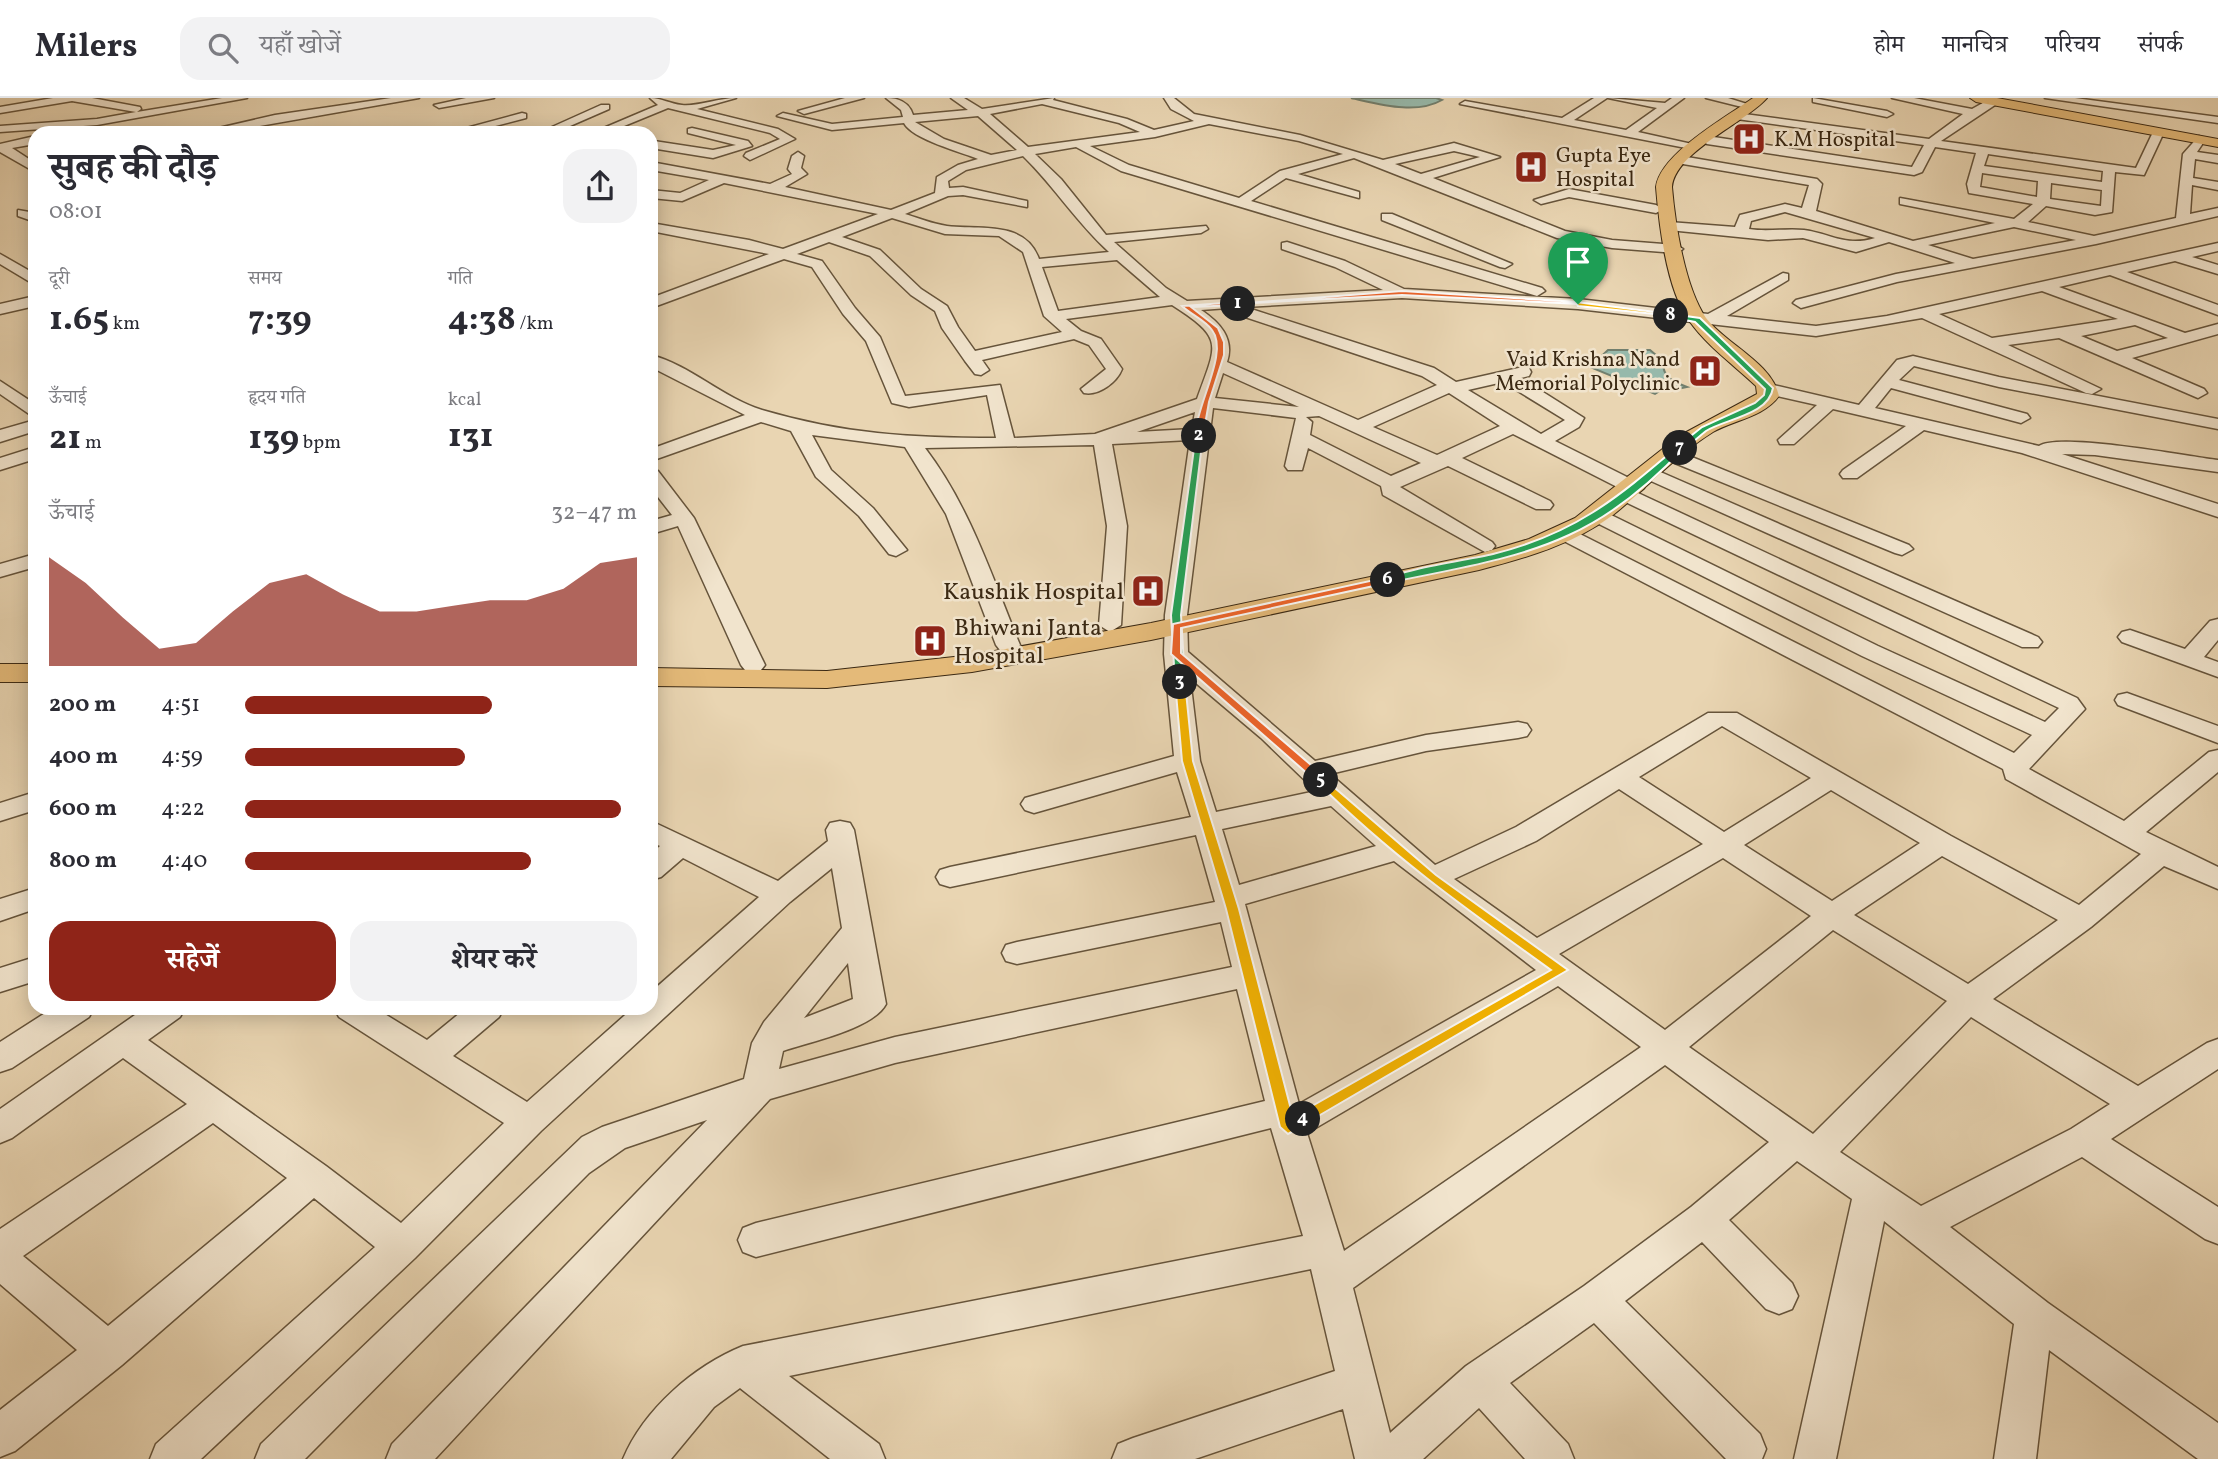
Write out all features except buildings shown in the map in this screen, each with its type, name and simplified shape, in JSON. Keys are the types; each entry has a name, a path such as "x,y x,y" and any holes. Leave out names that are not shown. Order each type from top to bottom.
{"main road":[{"path":"1982,101 2218,142"},
{"path":"1982,101 2218,142"},
{"path":"658,677 848,678 960,667 1176,632 1498,556 1565,534 1598,516 1631,484 1666,437 1728,403 1749,387 1743,371 1693,319 1665,233 1664,179 1721,124"},
{"path":"658,662 753,665 912,660 1111,625 1176,632 1485,546 1570,517 1631,484 1705,428 1758,405 1768,396 1769,388 1693,319"},
{"path":"0,661 28,661"},
{"path":"0,673 28,673"}],"street":[{"path":"0,110 73,98 135,109 161,125"},
{"path":"70,126 242,98"},
{"path":"195,121 216,117 231,126 272,114 414,98"},
{"path":"429,98 443,113 450,126"},
{"path":"443,113 489,98"},
{"path":"655,98 667,105 728,119 789,139 750,156"},
{"path":"685,108 731,98"},
{"path":"804,111 859,98"},
{"path":"891,98 904,106 911,126 937,139 991,159"},
{"path":"956,98 982,112 1027,152 1067,193 1079,213 1103,239 1215,329 1221,342 1218,364 1205,402 1199,434 1176,632 1187,761 1230,903 1286,1119 1328,1265 1376,1459"},
{"path":"1168,98 1179,111 1207,121 1320,143 1421,178 1555,233 1612,244 1665,233 1737,231 1768,236 1806,234 1856,248 1889,237"},
{"path":"1563,122 1602,98"},
{"path":"1613,98 1668,107"},
{"path":"1628,134 1679,98"},
{"path":"1711,98 1721,124 1749,177 1816,184 1808,210 1811,214"},
{"path":"2050,98 2218,120"},
{"path":"783,116 832,127 982,112 1046,99 1123,121 1157,135"},
{"path":"1789,123 1808,111 1818,99 1887,114"},
{"path":"1858,133 1887,114 1903,99 1982,101"},
{"path":"1721,124 1909,172 1919,169 1920,159 1931,142 1982,101"},
{"path":"213,102 216,117"},
{"path":"1465,104 1628,134 1721,124 1789,123 2141,172 2174,164 2218,159"},
{"path":"614,126 667,105"},
{"path":"1558,105 1585,110"},
{"path":"560,126 605,107"},
{"path":"482,126 522,116"},
{"path":"658,144 728,119"},
{"path":"943,192 940,181 948,174 991,159 1157,135 1207,121"},
{"path":"97,122 104,126"},
{"path":"248,123 253,126"},
{"path":"780,134 814,124"},
{"path":"0,130 28,129"},
{"path":"2158,132 2174,164 2183,219"},
{"path":"658,147 713,154 747,145 683,134"},
{"path":"2174,164 2199,140"},
{"path":"28,141 1,147 6,158 28,166"},
{"path":"1320,143 1427,153"},
{"path":"1080,145 1114,164 1240,203 1567,295 1693,319 1816,331 1958,305 2218,247"},
{"path":"1382,164 1457,147 1494,157"},
{"path":"1983,150 1973,184 1976,191 2105,211 2109,168"},
{"path":"1421,178 1512,152"},
{"path":"1240,203 1284,174 1355,154"},
{"path":"775,187 802,174 794,169 798,156"},
{"path":"2174,164 2218,186"},
{"path":"658,167 775,187 893,214 953,231 1002,232 1025,245 1052,316 1075,334 1095,342 1114,369 1111,376 1090,389"},
{"path":"1978,169 2108,187"},
{"path":"1284,174 1354,195"},
{"path":"658,195 679,197 725,178"},
{"path":"1918,243 2020,222 2043,202 2045,178"},
{"path":"658,189 689,194"},
{"path":"658,301 831,238 940,196 943,192 964,191 1022,204"},
{"path":"1541,200 1567,192 1599,200 1665,233"},
{"path":"1891,215 1909,196 2096,240"},
{"path":"1599,200 1612,244"},
{"path":"1737,231 1742,229 1745,218 1781,209 1811,214 1973,263"},
{"path":"1801,303 1896,278 2096,240 2218,212"},
{"path":"1387,217 1567,295"},
{"path":"658,227 787,254 822,268 849,312 874,340 898,400 909,402 994,389"},
{"path":"1103,239 1201,229"},
{"path":"1981,229 2093,274"},
{"path":"831,238 881,257 916,292 942,309 950,328 994,389 1006,442"},
{"path":"1287,246 1340,264 1402,293"},
{"path":"1034,264 1120,255"},
{"path":"2178,257 2218,270"},
{"path":"0,258 28,276"},
{"path":"2112,271 2218,310"},
{"path":"1693,319 1783,276"},
{"path":"1896,278 1958,305"},
{"path":"658,286 679,294"},
{"path":"2042,286 2184,338"},
{"path":"1052,316 1180,303 1223,305 1402,293 1567,295"},
{"path":"1223,305 1420,369 1513,427 2054,694 2073,709 2017,765 2015,773 2125,835 2218,879"},
{"path":"0,309 26,307"},
{"path":"1922,312 2139,408 2218,387"},
{"path":"1990,342 2139,320"},
{"path":"2115,357 2218,329"},
{"path":"2064,333 2198,393"},
{"path":"971,357 1075,334"},
{"path":"1864,410 1903,364 1913,361 2035,389 2218,424"},
{"path":"658,363 763,415 799,428 911,443 1199,434"},
{"path":"1218,364 1543,505"},
{"path":"1360,426 1452,387 1528,370"},
{"path":"1506,376 1575,418 1573,423 1542,441"},
{"path":"1887,382 2021,418"},
{"path":"1769,388 1983,441 2004,443 2218,511"},
{"path":"2004,443 2021,418 2035,389"},
{"path":"4,394 28,390"},
{"path":"4,394 28,409"},
{"path":"1102,438 1205,402 1304,413 1325,410"},
{"path":"1787,440 1831,402"},
{"path":"1295,466 1304,413"},
{"path":"658,452 763,415"},
{"path":"1850,474 1920,425"},
{"path":"0,436 28,427"},
{"path":"1300,438 1391,484 1513,427"},
{"path":"799,428 822,473 866,512 896,550"},
{"path":"1102,438 1116,526 1111,625"},
{"path":"911,443 933,469 951,503 1008,645"},
{"path":"2028,450 2095,449 2218,466"},
{"path":"0,464 28,455"},
{"path":"1672,455 1902,549"},
{"path":"658,484 684,518 753,665"},
{"path":"1391,484 1390,491 1485,546"},
{"path":"1631,484 2030,642"},
{"path":"1598,516 1870,651 2048,733"},
{"path":"658,526 684,518"},
{"path":"1565,534 2017,765"},
{"path":"0,571 28,562"},
{"path":"2189,659 2218,626"},
{"path":"1176,632 1337,796 1432,878 1550,961 1665,1048 1919,1225 2201,1445"},
{"path":"2130,637 2218,670"},
{"path":"2127,700 2218,735"},
{"path":"1432,878 1527,834 1717,718 1736,722 1941,844 2081,919"},
{"path":"1312,770 1426,743 1518,730"},
{"path":"2125,835 2218,758"},
{"path":"1034,804 1187,761"},
{"path":"1621,778 1722,846 1967,1001 2139,1104"},
{"path":"756,1240 1286,1119 1550,961 1722,846 1829,779"},
{"path":"950,877 1337,796"},
{"path":"0,813 28,803"},
{"path":"658,833 780,895"},
{"path":"658,1005 841,837 870,1004 856,1013 768,1043"},
{"path":"658,864 681,844"},
{"path":"644,1459 704,1388 727,1372 743,1366 1328,1265 1665,1048 1832,915 1941,844"},
{"path":"1017,953 1230,903 1398,850"},
{"path":"1392,1459 1480,1380 1597,1299 1806,1147 1967,1001 2081,919 2161,853"},
{"path":"0,911 28,901"},
{"path":"407,1459 759,1088 768,1043 856,932"},
{"path":"0,980 28,971"},
{"path":"276,1459 594,1148 614,1137 759,1088 895,1049 1248,975"},
{"path":"0,1058 67,1015"},
{"path":"0,1128 159,1015"},
{"path":"361,1015 529,1121"},
{"path":"428,1058 480,1015"},
{"path":"171,1459 402,1245 529,1121 647,1015"},
{"path":"123,1040 314,1177 402,1245"},
{"path":"1919,1225 2083,1139 2218,1052"},
{"path":"0,1251 213,1105"},
{"path":"2083,1139 2218,1227"},
{"path":"0,1436 108,1351 314,1177"},
{"path":"1815,1459 1872,1192"},
{"path":"1704,1219 1779,1296"},
{"path":"0,1259 108,1351"},
{"path":"1597,1299 1745,1449"},
{"path":"2015,1459 2034,1316"},
{"path":"743,1366 864,1459"},
{"path":"1480,1380 1553,1459"},
{"path":"1133,1459 1357,1384"}],"shaded area":[{"path":"1351,98 1436,98 1442,100 1409,108"},
{"path":"1608,350 1650,350 1663,361 1664,372 1670,378 1687,387 1666,387 1655,394 1590,367"}],"place":[{"name":"K.M Hospital","path":"1749,139"},
{"name":"Gupta Eye Hospital","path":"1531,167"},
{"name":"Vaid Krishna Nand Memorial Polyclinic","path":"1705,371"},
{"name":"Kaushik Hospital","path":"1148,591"},
{"name":"Bhiwani Janta Hospital","path":"930,641"}],"route":[{"path":"1578,304 1402,293 1185,306 1206,320 1215,329 1221,342 1221,355 1205,402 1199,434 1176,615 1176,654 1187,761 1232,909 1288,1127 1561,970 1432,878 1359,817 1270,733 1176,654 1177,626 1498,556 1565,534 1598,516 1626,495 1705,428 1758,405 1768,396 1769,388 1766,384 1697,320 1578,304"}]}
